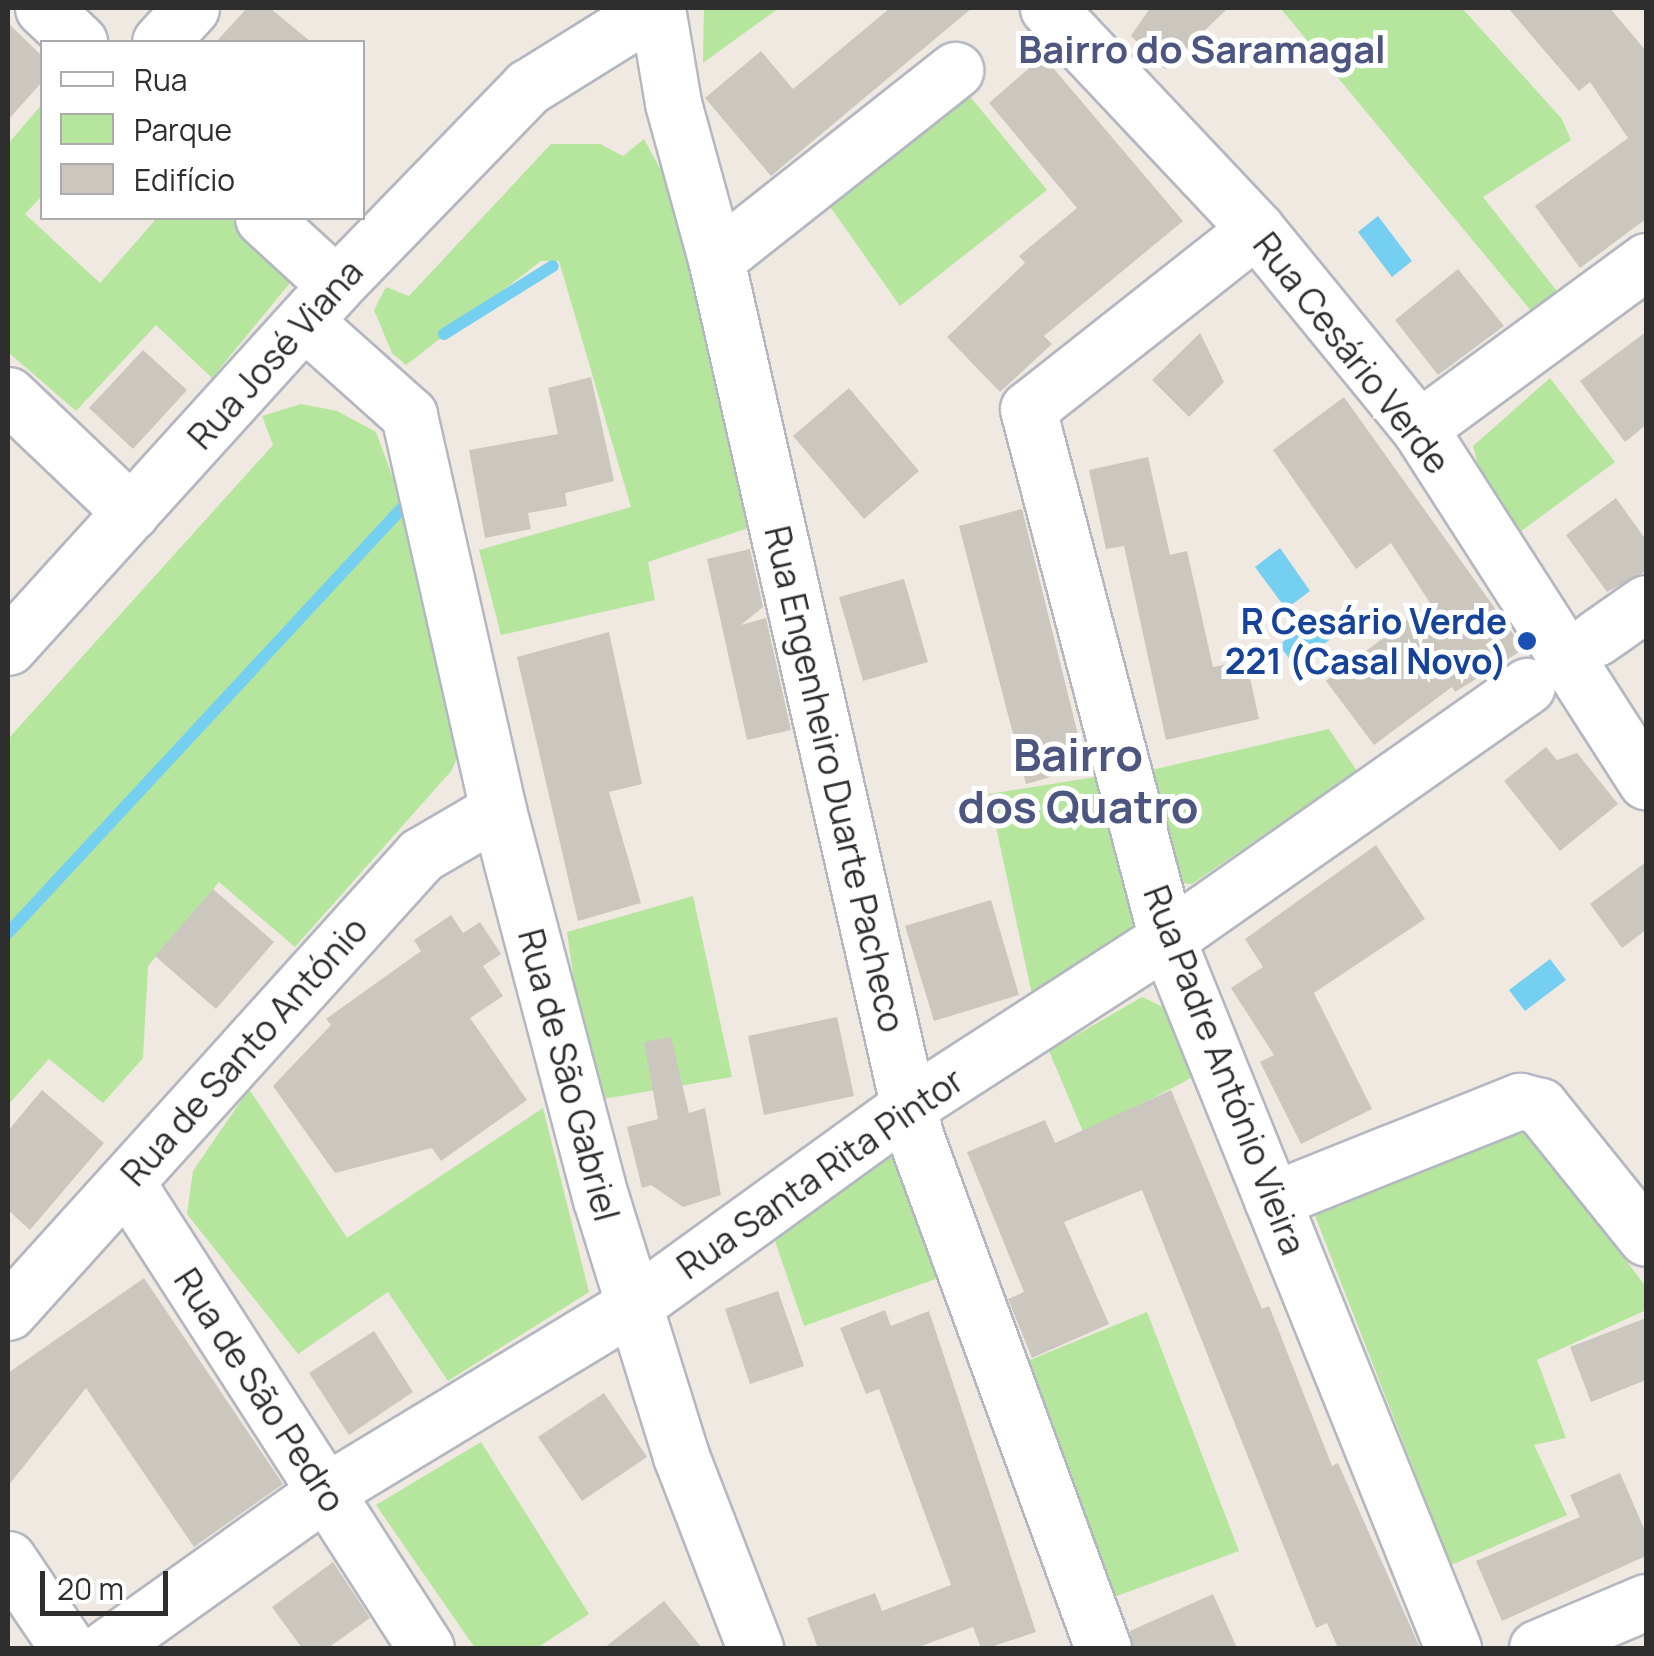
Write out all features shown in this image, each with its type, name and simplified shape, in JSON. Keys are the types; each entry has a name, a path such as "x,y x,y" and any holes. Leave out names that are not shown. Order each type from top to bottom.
{"street":[{"path":"42,8 76,40"},
{"path":"162,40 191,8"},
{"name":"Rua Engenheiro Duarte Pacheco","path":"656,8 673,103 716,258 910,1106 1103,1648"},
{"name":"Rua José Viana","path":"8,648 320,302 528,88 656,8"},
{"name":"Rua Cesário Verde","path":"1048,8 1256,229 1419,428 1564,661 1646,780"},
{"path":"716,258 955,70"},
{"name":"Rua de São Gabriel","path":"264,220 320,302 409,415 498,810 634,1305 681,1456 755,1648"},
{"name":"Rua Padre António Vieira","path":"1256,229 1028,409 1168,940 1454,1648"},
{"path":"1419,428 1646,261"},
{"path":"8,395 131,512"},
{"name":"Rua Santa Rita Pintor","path":"106,1648 325,1492 634,1305 910,1106 1168,940 1646,603"},
{"name":"Rua de Santo António","path":"8,1312 421,855 498,810"},
{"path":"1272,1200 1520,1102 1540,1106 1646,1238"},
{"name":"Rua de São Pedro","path":"126,1182 426,1648"},
{"path":"8,1559 68,1648"},
{"path":"1537,1648 1646,1602"}],"green space":[{"path":"704,8 779,8 703,63"},
{"path":"1462,8 1562,119 1571,140 1483,197 1563,299 1542,324 1281,9"},
{"path":"963,88 1047,190 900,306 829,205"},
{"path":"40,106 40,198 25,214 100,283 155,220 235,220 294,278 212,378 156,325 76,411 8,352 8,144"},
{"path":"644,139 663,174 757,525 648,562 655,600 501,635 479,550 631,507 559,261 541,261 406,365 392,353 374,310 386,287 409,296 551,144 600,144 623,156"},
{"path":"1550,378 1615,462 1520,532 1479,468 1473,446"},
{"path":"301,404 337,411 376,432 413,532 459,752 452,770 295,947 219,882 148,966 143,1058 103,1103 49,1059 8,1105 8,739 273,445 262,416"},
{"path":"1329,729 1357,771 1192,884 1173,882 1147,771"},
{"path":"1114,774 1142,913 1128,935 1034,1004 989,794"},
{"path":"693,896 732,1077 591,1101 567,932"},
{"path":"1142,997 1169,1010 1191,1078 1084,1134 1049,1051"},
{"path":"249,1089 347,1238 543,1108 589,1292 448,1381 388,1292 298,1354 187,1214 193,1171"},
{"path":"1526,1127 1646,1287 1646,1310 1537,1360 1566,1438 1534,1445 1567,1515 1451,1565 1312,1208"},
{"path":"896,1152 941,1277 804,1326 773,1235"},
{"path":"1147,1312 1239,1551 1114,1597 1025,1362"},
{"path":"481,1442 589,1614 537,1648 475,1648 376,1505"}],"water":[{"path":"1378,216 1412,261 1392,277 1358,232"},
{"path":"1280,548 1310,591 1286,609 1255,567"},
{"path":"1320,613 1337,634 1295,666 1279,645"},
{"path":"1550,959 1566,980 1525,1011 1509,990"}],"building":[{"path":"247,8 270,8 309,40 218,40"},
{"path":"890,8 972,8 771,176 705,98 761,51 793,89"},
{"path":"1150,8 1228,8 1165,69 1131,36"},
{"path":"1508,8 1610,8 1646,51 1646,219 1580,268 1535,206 1628,138 1590,82 1579,91"},
{"path":"8,23 40,54 40,84 8,120"},
{"path":"1043,56 1183,221 1044,336 1052,344 1000,392 947,337 1025,263 1019,256 1077,208 989,103"},
{"path":"1458,269 1504,326 1438,375 1395,320"},
{"path":"1646,332 1646,425 1625,442 1580,381"},
{"path":"1200,333 1224,382 1189,417 1152,380"},
{"path":"143,350 187,390 133,449 89,408"},
{"path":"591,377 614,481 565,493 567,506 528,513 531,529 485,538 469,450 558,434 548,388"},
{"path":"849,388 919,471 864,519 793,436"},
{"path":"1344,397 1524,649 1455,692 1452,687 1374,745 1326,681 1430,603 1391,543 1356,569 1273,450"},
{"path":"1148,457 1170,555 1187,551 1213,667 1246,660 1259,719 1166,740 1124,546 1106,549 1089,470"},
{"path":"1616,498 1646,540 1646,571 1607,592 1566,535"},
{"path":"1022,509 1086,767 1026,784 959,526"},
{"path":"750,549 763,607 741,625 766,618 791,730 747,740 707,559"},
{"path":"904,579 928,662 863,681 839,597"},
{"path":"609,632 642,784 609,792 641,903 578,921 517,657"},
{"path":"1546,747 1557,760 1577,753 1618,804 1560,851 1504,781"},
{"path":"1376,845 1425,919 1314,993 1372,1109 1301,1144 1260,1062 1274,1055 1231,988 1263,967 1245,939"},
{"path":"1646,862 1646,930 1622,948 1590,904"},
{"path":"213,889 274,942 216,1009 155,956"},
{"path":"991,900 1019,995 934,1021 905,926"},
{"path":"451,915 463,933 480,922 501,954 483,966 503,996 470,1018 527,1100 441,1161 432,1148 335,1173 273,1086 331,1025 326,1019 421,951 414,940"},
{"path":"837,1017 854,1096 764,1115 748,1036"},
{"path":"671,1037 689,1113 705,1108 721,1195 683,1207 651,1185 642,1188 627,1127 658,1119 644,1042"},
{"path":"42,1090 104,1143 30,1230 8,1210 8,1131"},
{"path":"1171,1090 1262,1309 1269,1306 1332,1466 1338,1463 1420,1648 1338,1648 1327,1623 1316,1628 1142,1190 1064,1222 1109,1324 1032,1358 1008,1299 1024,1292 967,1152 1045,1120 1055,1143"},
{"path":"144,1278 283,1484 194,1547 86,1388 8,1486 8,1373"},
{"path":"778,1291 804,1366 750,1384 725,1309"},
{"path":"885,1310 891,1326 929,1311 1036,1632 988,1648 981,1648 973,1627 916,1648 818,1648 807,1618 875,1593 882,1611 951,1585 879,1389 866,1394 840,1328"},
{"path":"1646,1318 1646,1380 1591,1402 1570,1347"},
{"path":"374,1331 413,1392 349,1435 309,1373"},
{"path":"604,1393 647,1457 582,1501 538,1437"},
{"path":"1620,1473 1646,1533 1646,1556 1502,1621 1476,1561 1580,1517 1570,1495"},
{"path":"333,1562 370,1618 328,1648 302,1648 272,1607"},
{"path":"1213,1594 1237,1648 1133,1648 1130,1631"},
{"path":"664,1601 702,1648 604,1648"}],"waterway":[{"path":"444,334 553,266"},
{"path":"8,933 404,506"}],"place":[{"name":"R Cesário Verde 221 (Casal Novo)","path":"1527,641"}],"district":[{"name":"Bairro do Saramagal","path":"1202,49"},
{"name":"Bairro dos Quatro","path":"1078,781"}]}
